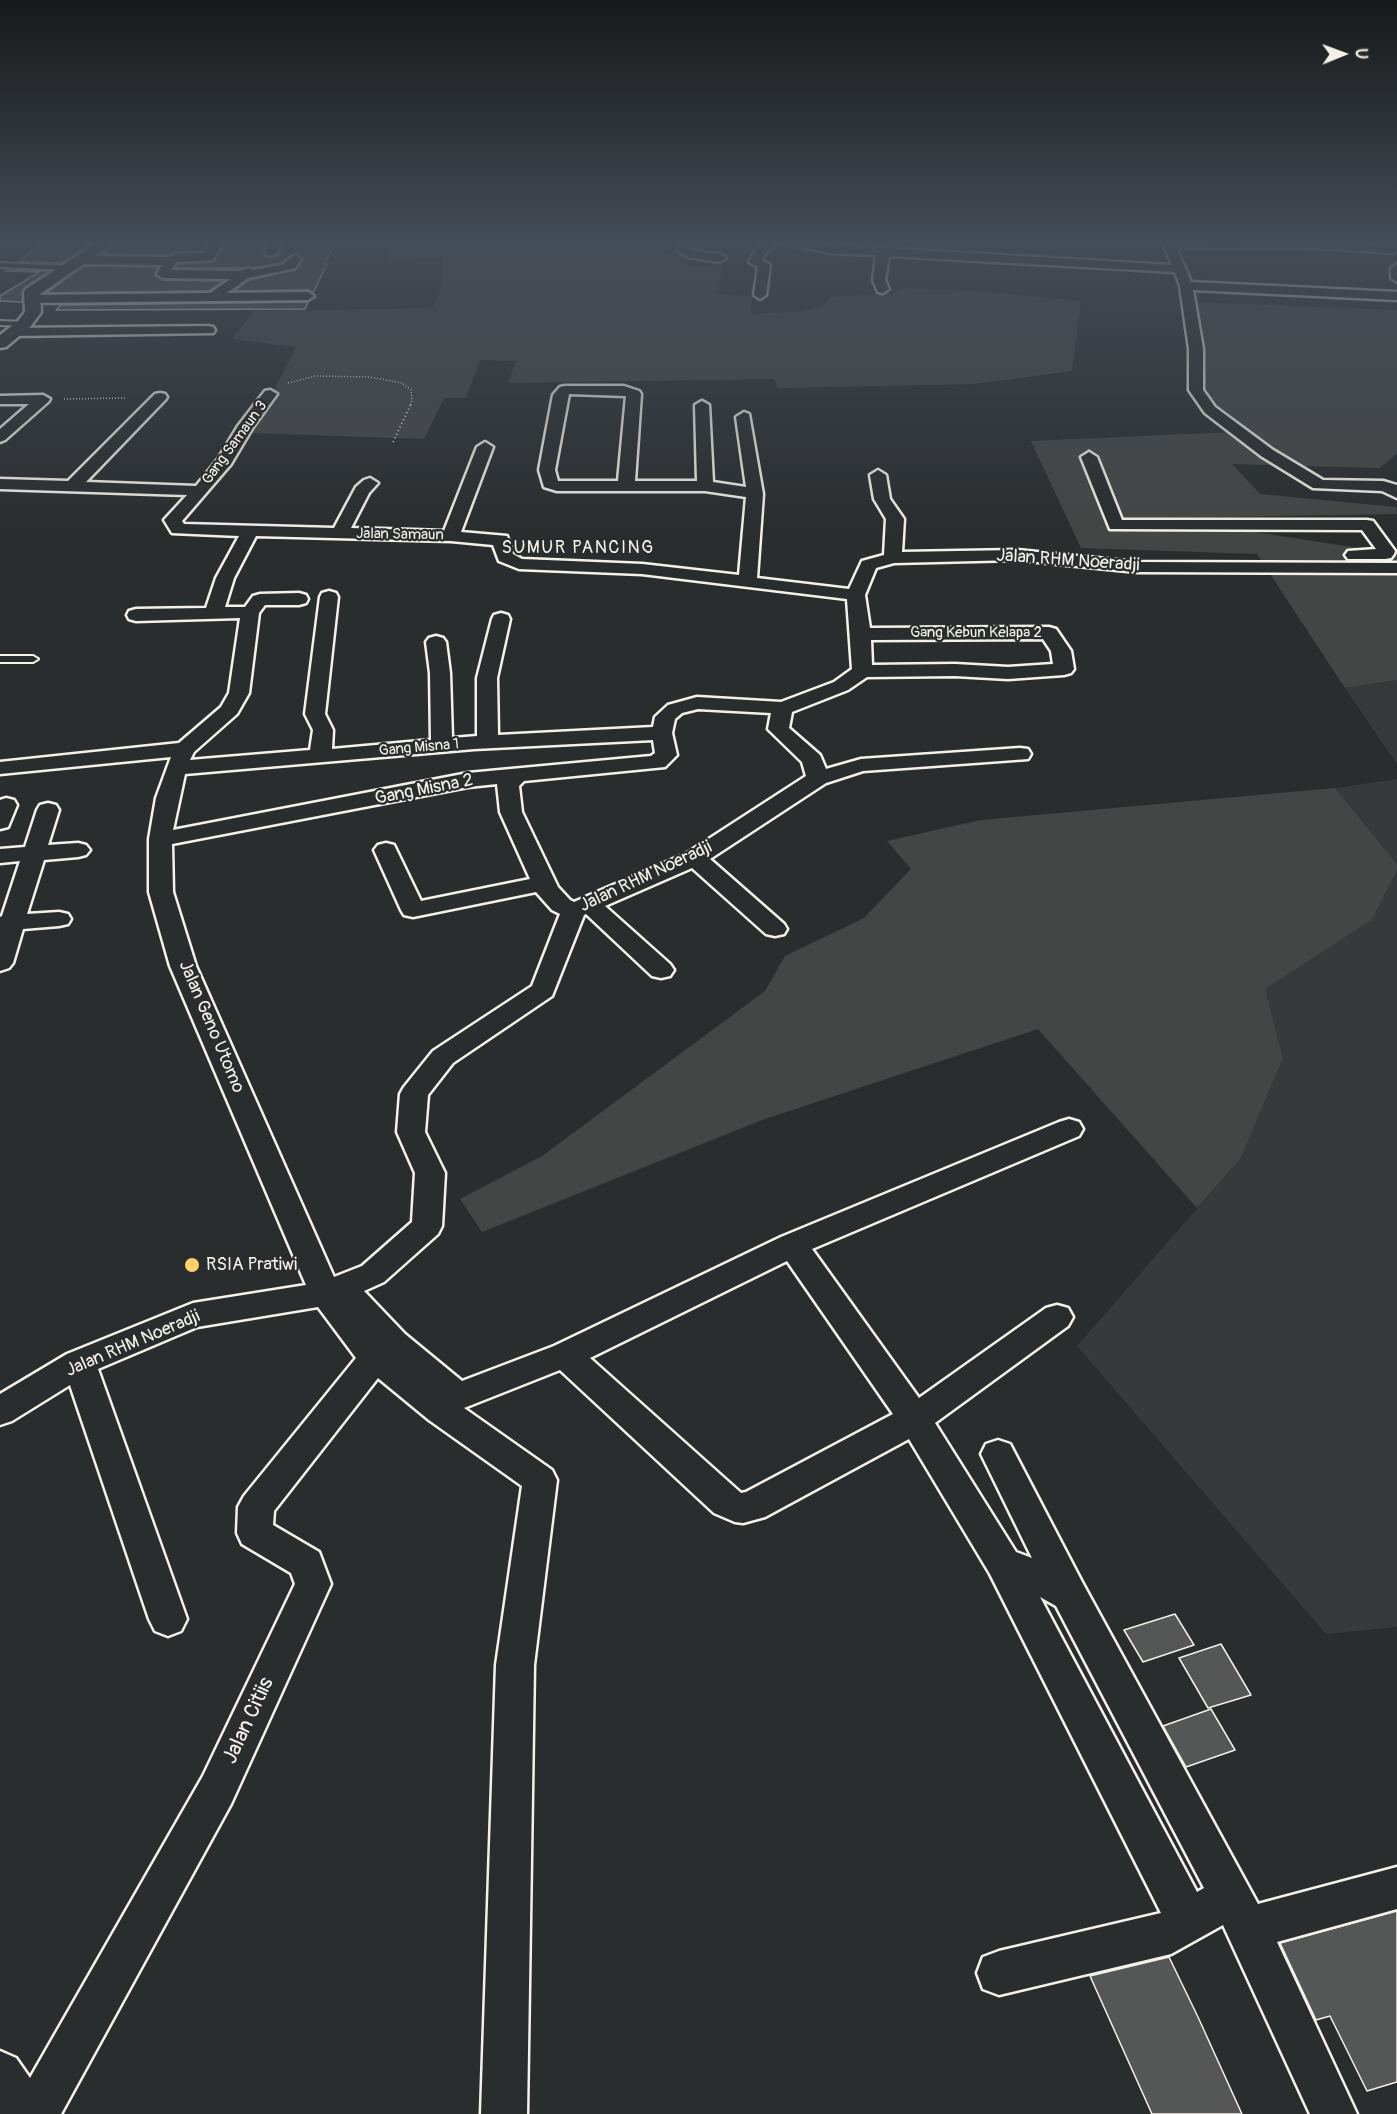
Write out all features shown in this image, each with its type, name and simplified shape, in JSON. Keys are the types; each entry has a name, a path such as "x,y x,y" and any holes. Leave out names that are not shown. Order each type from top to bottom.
{"street":[{"path":"1189,340 1196,390 1210,410 1267,453 1319,485 1383,486 1397,493"},
{"path":"626,486 634,394 624,390 565,390 560,395 547,470 550,484 626,486 705,486 738,490 755,495"},
{"name":"Gang Samaun 3","path":"200,491 225,461 246,426 270,394"},
{"path":"74,485 160,397"},
{"path":"0,400 43,399"},
{"path":"0,436 43,399"},
{"path":"702,405 705,486"},
{"path":"744,417 755,495 748,581"},
{"path":"451,536 485,447"},
{"path":"1089,457 1116,525 1135,561 1385,554 1386,551 1356,508"},
{"path":"878,475 882,499 895,519 892,558"},
{"path":"340,533 362,491 370,483"},
{"path":"0,484 200,491"},
{"name":"Jalan Samaun","path":"200,491 173,520 178,528 451,536 501,540 505,557 519,564 642,569 856,595"},
{"path":"1116,525 1366,525"},
{"path":"214,613 225,578 250,531"},
{"name":"Jalan RHM Noeradji","path":"862,671 861,634 856,595 868,565 892,558 1017,555 1108,566 1135,561 1397,568"},
{"path":"320,756 323,730 315,714 329,597"},
{"path":"180,759 230,710 239,693 250,612 260,600 299,599"},
{"path":"136,615 250,612"},
{"path":"488,742 487,678 501,619"},
{"name":"Gang Kebun Kelapa 2","path":"861,634 1049,633 1061,651 1064,669 1008,673 955,670 862,671"},
{"path":"435,642 440,673 442,746"},
{"path":"662,733 665,717 675,710 697,704 783,708 840,686 862,671"},
{"path":"783,708 778,729 812,760 818,778"},
{"name":"Gang Misna 1","path":"0,768 180,759 320,756 488,742 662,733"},
{"name":"Gang Misna 2","path":"160,839 468,780 657,762 666,755 662,733"},
{"name":"Jalan RHM Noeradji","path":"0,1410 79,1363 193,1315 334,1291 373,1274 427,1226 430,1173 411,1132 414,1094 443,1057 543,990 581,908 695,858 818,778 861,765 1020,754"},
{"name":"Jalan Geno Utomo","path":"180,759 167,798 160,839 161,892 183,966 334,1291"},
{"path":"518,775 508,784 511,813 544,883 554,898 581,908 661,970"},
{"path":"0,963 6,924 48,810"},
{"path":"0,856 78,850"},
{"path":"386,850 413,910 544,883"},
{"path":"695,858 775,929"},
{"path":"6,924 59,919"},
{"path":"450,1403 565,1355 792,1245 1069,1129"},
{"path":"792,1245 915,1419 1039,1580 1239,1912 1334,2114"},
{"path":"334,1291 375,1358 416,1376 540,1480 515,1665 504,2114"},
{"path":"334,1291 394,1343 416,1376"},
{"path":"565,1355 726,1502 735,1507 753,1506 915,1419 1057,1317"},
{"name":"Jalan Citiis","path":"35,2114 217,1790 313,1584 306,1563 255,1533 256,1507 375,1358"},
{"path":"79,1363 168,1619"},
{"path":"998,1454 1039,1580 1189,1922"},
{"path":"999,1973 1171,1932 1189,1922 1239,1912 1397,1888"},
{"path":"0,2074 27,2114"}],"lane":[{"path":"0,659 33,660"}],"path":[{"path":"270,394 282,385 297,379 315,376 370,377 402,383 411,390 412,401 393,442"},
{"path":"43,399 160,397"}],"shaded area":[{"path":"237,340 1076,340 1072,371 975,384 778,388 774,379 508,383 516,361 480,360 466,398 444,398 424,439 252,433 296,347"},
{"path":"1193,340 1397,340 1397,454 1379,468 1232,464 1260,494 1396,507 1397,514 1165,518 1397,554 1397,680 1345,688 1257,554 1081,548 1031,441 1233,432 1189,392"},
{"path":"1397,680 1397,764 1345,688"},
{"path":"1397,779 1397,864 1335,788"},
{"path":"1335,788 1397,864 1397,870 1372,920 1265,989 1283,1058 1241,1158 1197,1208 1038,1029 762,1120 482,1232 460,1199 542,1156 765,991 785,956 864,918 911,869 887,841 981,820"},
{"path":"1397,870 1397,1627 1326,1634 1077,1346 1241,1158 1283,1058 1265,989 1372,920"}],"building":[{"path":"1175,1614 1194,1645 1143,1662 1124,1630"},
{"path":"1221,1644 1251,1695 1208,1708 1179,1658"},
{"path":"1211,1709 1235,1750 1186,1767 1163,1726"},
{"path":"1397,1911 1397,2082 1367,2091 1330,2016 1316,2020 1280,1943"},
{"path":"1169,1957 1242,2114 1152,2114 1090,1976"}],"place":[{"name":"RSIA Pratiwi","path":"192,1265"}],"district":[{"name":"SUMUR PANCING","path":"578,548"}]}
